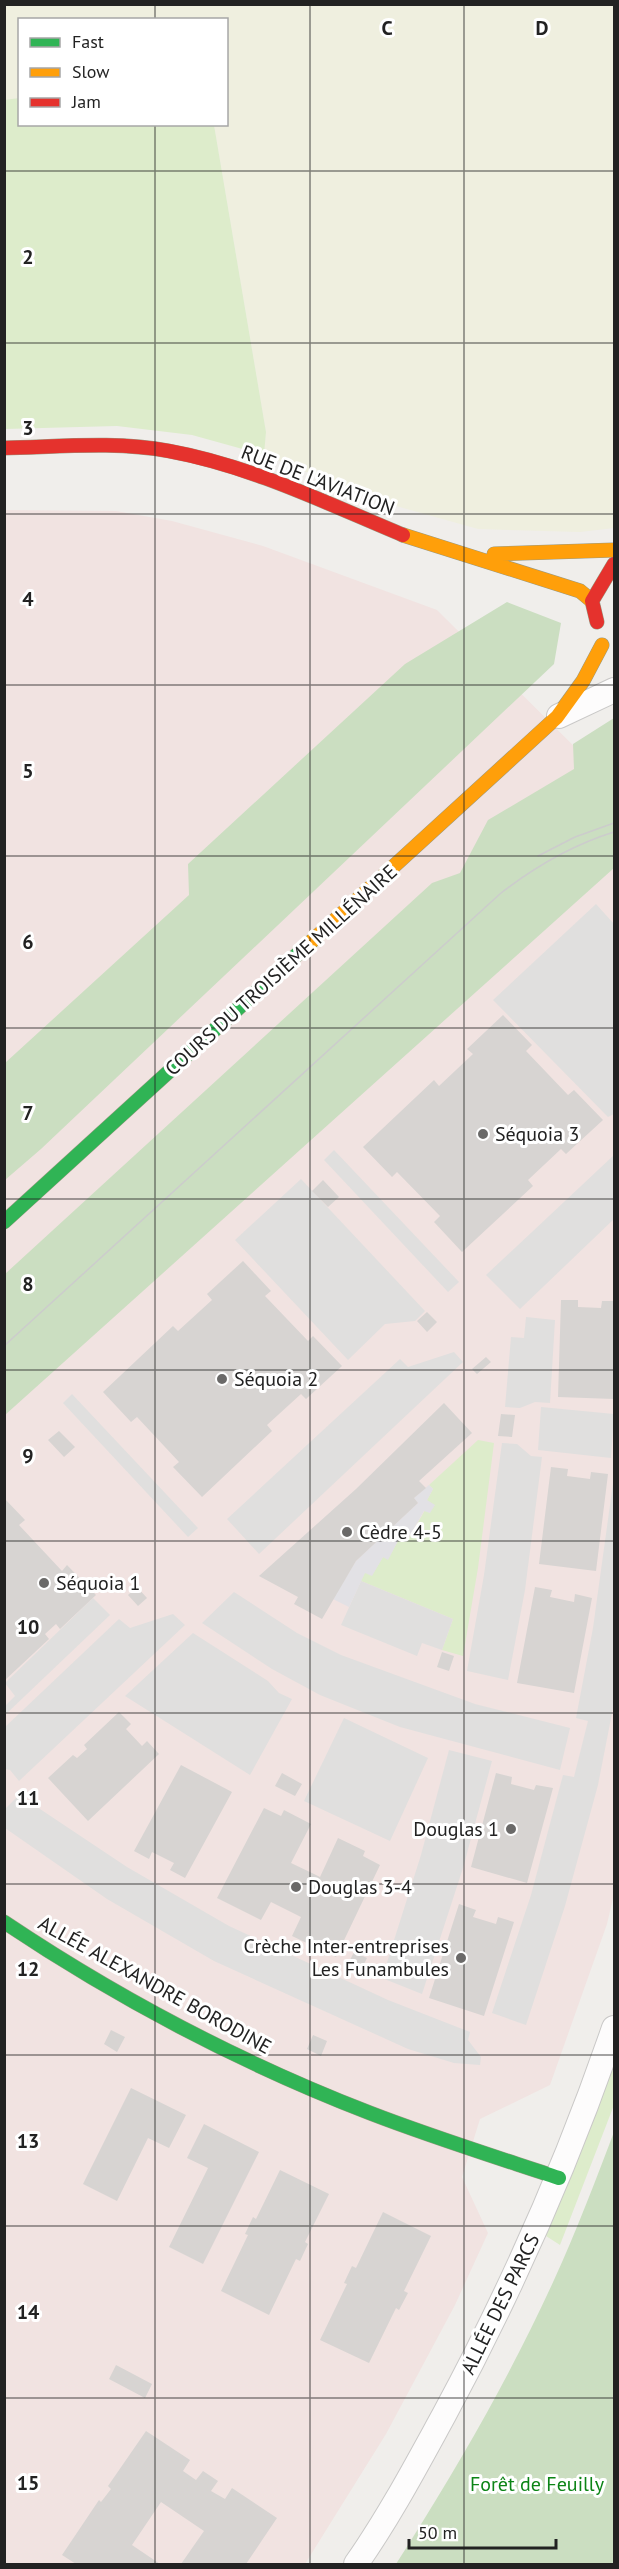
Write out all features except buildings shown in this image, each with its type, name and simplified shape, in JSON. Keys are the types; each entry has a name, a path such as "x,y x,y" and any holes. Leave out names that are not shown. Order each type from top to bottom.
{"street":[{"name":"RUE DE L'AVIATION","path":"4,448 120,446 168,451 212,461 261,476 418,541 471,555 580,591 592,601"},
{"name":"RUE DE L'AVIATION","path":"471,555 615,550"},
{"path":"615,564 592,601 602,645 615,657"},
{"name":"COURS DU TROISIÈME MILLÉNAIRE","path":"4,1222 557,717 583,681 602,645"},
{"name":"COURS DU TROISIÈME MILLÉNAIRE","path":"557,717 615,690"},
{"name":"ALLÉE ALEXANDRE BORODINE","path":"4,1922 43,1949 228,2052 357,2109 559,2178"},
{"name":"ALLÉE DES PARCS","path":"356,2565 417,2464 478,2352 559,2178 615,2028"}],"shaded area":[{"path":"5,510 116,511 172,521 263,546 437,610 614,786 614,1894 607,1924 550,2085 480,2119 462,2177 488,2233 455,2305 386,2434 305,2564 5,2564"},
{"path":"596,904 614,924 614,1114 608,1117 493,1000"},
{"path":"334,1150 459,1282 448,1292 324,1160"},
{"path":"614,1155 614,1219 520,1309 486,1275"},
{"path":"301,1179 425,1311 415,1321 385,1324 348,1360 235,1240"},
{"path":"526,1317 555,1320 550,1403 535,1402 520,1408 505,1407 511,1337 524,1338"},
{"path":"454,1352 463,1362 259,1554 227,1519 400,1359 408,1367"},
{"path":"72,1394 198,1528 188,1537 63,1403"},
{"path":"541,1407 614,1414 611,1458 538,1450"},
{"path":"502,1443 517,1444 531,1456 542,1457 525,1590 508,1680 467,1671 484,1575"},
{"path":"614,1476 614,1703 598,1785 565,1906 526,2025 492,2013 531,1895 563,1775 574,1777 588,1721 576,1718 593,1628"},
{"path":"429,1485 433,1489 427,1500 435,1505 430,1513 424,1511 407,1540 400,1537 388,1560 383,1557 372,1576 365,1573 349,1607 333,1599 356,1561 418,1503 414,1498"},
{"path":"361,1581 453,1619 442,1650 422,1643 417,1656 341,1625"},
{"path":"234,1592 297,1633 341,1655 475,1704 570,1728 560,1770 400,1727 320,1695 272,1669 202,1623"},
{"path":"93,1598 110,1615 5,1715 5,1706 15,1696 5,1683"},
{"path":"173,1614 185,1625 19,1781 10,1770 5,1769 5,1727 119,1619 130,1628"},
{"path":"193,1633 268,1681 279,1693 292,1699 250,1775 125,1696"},
{"path":"344,1718 428,1758 390,1841 304,1801"},
{"path":"449,1750 492,1761 463,1868 422,1994 382,1978 421,1855"},
{"path":"19,1795 127,1867 229,1926 388,2000 470,2032 468,2040 481,2057 480,2065 454,2063 408,2049 214,1961 107,1899 5,1828 5,1809"}],"green space":[{"path":"4,5 614,5 614,528 580,532 478,529 382,502 264,455 266,432 214,126 228,126 228,18 18,18 18,98 5,100"},
{"path":"18,98 18,126 214,126 266,432 264,455 192,435 117,426 5,429 4,100"},
{"path":"507,602 561,623 554,664 41,1149 5,1180 5,1063 189,895 188,864 405,664"},
{"path":"614,718 614,868 5,1415 5,1274 432,883 460,873 488,820 574,769 573,744"},
{"path":"478,1440 494,1443 478,1568 463,1656 442,1650 453,1619 361,1581 365,1572 372,1575 383,1557 388,1559 400,1537 408,1540 425,1510 430,1513 427,1500 433,1489 429,1485"},
{"path":"614,2058 614,2105 560,2245 546,2236"},
{"name":"Forêt de Feuilly","path":"614,2132 614,2564 396,2564 460,2460 537,2317 585,2207"}],"tram line":[{"path":"538,856 575,837 614,823"},
{"path":"4,1346 501,893 555,857 614,832"}],"traffic: fast":[{"path":"4,1222 312,941"},
{"path":"4,1922 136,2003 275,2073 393,2122 559,2178"}],"traffic: slow":[{"path":"403,535 580,591 592,601"},
{"path":"494,554 614,550"},
{"path":"312,941 557,717 583,681 602,645"}],"traffic: jam":[{"path":"4,448 86,445 128,446 169,451 259,476 403,535"},
{"path":"597,622 592,601 614,564"}],"place":[{"name":"Séquoia 3","path":"483,1134"},
{"name":"Séquoia 2","path":"222,1379"},
{"name":"Cèdre 4-5","path":"347,1532"},
{"name":"Séquoia 1","path":"44,1583"},
{"name":"Douglas 1","path":"511,1829"},
{"name":"Douglas 3-4","path":"296,1887"},
{"name":"Crèche Inter-entreprises Les Funambules","path":"461,1958"}]}
